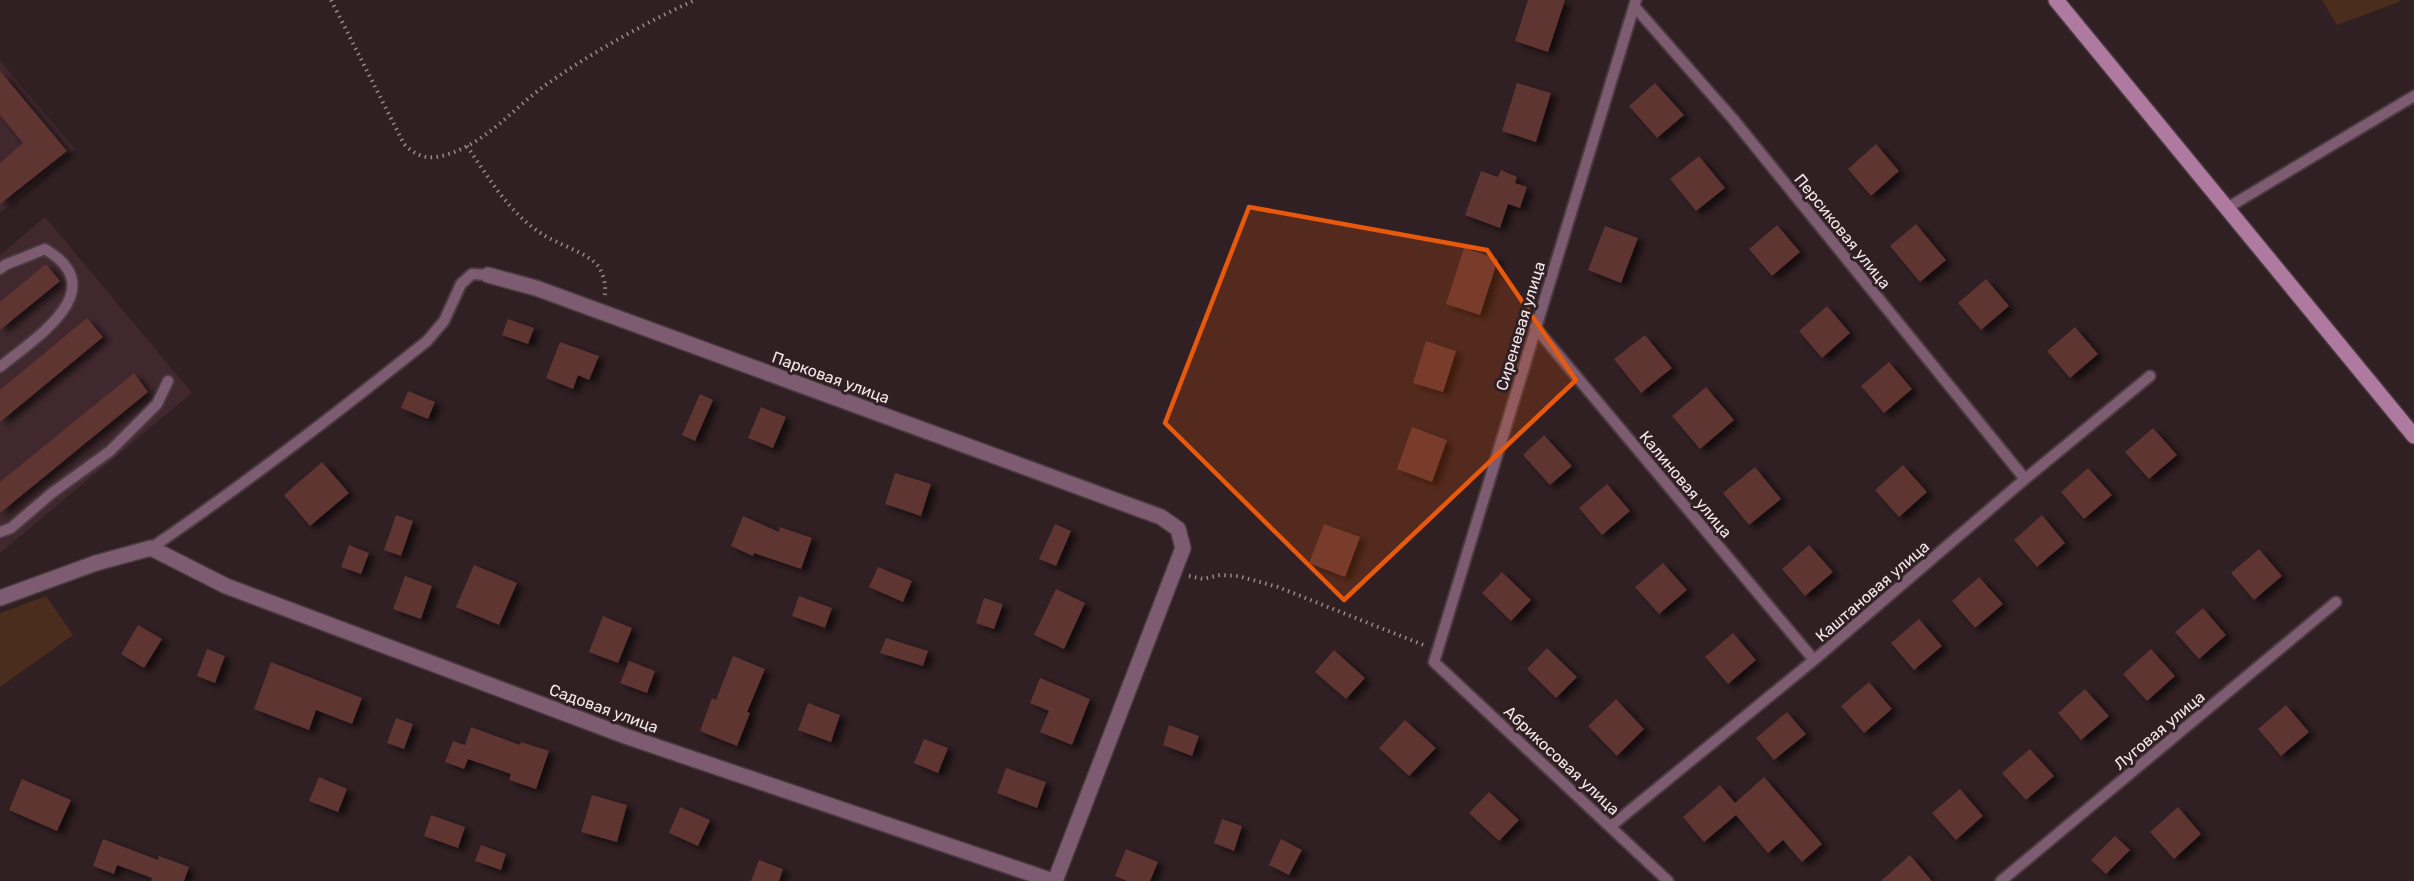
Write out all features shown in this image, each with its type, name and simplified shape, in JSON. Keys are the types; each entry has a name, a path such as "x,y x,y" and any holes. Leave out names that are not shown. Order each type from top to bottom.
{"main road":[{"path":"2056,0 2414,436"}],"street":[{"name":"Парковая улица","path":"488,275 536,288 1161,517 1178,529 1183,548 1172,574"},
{"path":"0,598 96,563 151,548"},
{"name":"Садовая улица","path":"151,548 226,586 606,729 1054,881"},
{"path":"1054,881 1172,574"}],"lane":[{"name":"Сиреневая улица","path":"1436,656 1635,3"},
{"name":"Персиковая улица","path":"1635,3 1733,119 2025,479"},
{"path":"2227,208 2414,96"},
{"path":"0,269 45,249 61,258 72,277 72,297 59,318 0,367"},
{"path":"151,548 292,449 427,341 444,321 461,284 472,274 488,275"},
{"name":"Калиновая улица","path":"1535,327 1814,660"},
{"name":"Каштановая улица","path":"1611,826 1814,660 2025,479 2150,376"},
{"path":"0,532 11,528 52,493 110,451 157,404 168,381"},
{"name":"Луговая улица","path":"2001,881 2336,602"},
{"name":"Абрикосовая улица","path":"1436,656 1668,881"}],"path":[{"path":"331,0 404,144 416,155 431,158 447,155 467,146 504,121 544,86 597,51 695,0"},
{"path":"467,146 491,181 540,234 589,259 599,267 606,290 600,312"},
{"path":"1172,574 1203,579 1221,575 1238,576 1278,587 1436,656"}],"highlighted area":[{"path":"1249,207 1487,250 1576,380 1344,600 1165,423"}],"shaded area":[{"path":"2322,0 2400,0 2337,25"},
{"path":"0,61 75,149 0,213"},
{"path":"45,217 192,393 0,553 0,255"},
{"path":"46,596 73,635 0,687 0,613"}],"building":[{"path":"1528,0 1565,0 1548,52 1515,41"},
{"path":"0,71 67,151 0,204 0,163 23,143 0,115"},
{"path":"1517,83 1551,93 1536,142 1502,131"},
{"path":"1655,83 1684,115 1657,138 1629,106"},
{"path":"1876,144 1899,171 1871,196 1848,169"},
{"path":"1699,156 1725,188 1696,211 1670,179"},
{"path":"1501,170 1517,177 1515,183 1527,187 1520,208 1508,204 1500,228 1465,215 1481,171 1498,177"},
{"path":"1916,224 1946,260 1920,282 1890,246"},
{"path":"1777,225 1800,252 1772,276 1749,249"},
{"path":"1605,226 1638,238 1621,283 1588,270"},
{"path":"1464,248 1498,259 1480,315 1446,304"},
{"path":"46,264 60,281 0,330 0,302"},
{"path":"1986,279 2009,306 1981,330 1958,303"},
{"path":"1827,306 1850,333 1822,358 1799,331"},
{"path":"87,318 103,337 0,422 0,390"},
{"path":"508,319 534,328 528,344 502,335"},
{"path":"2075,327 2098,354 2070,378 2047,351"},
{"path":"1645,335 1672,368 1641,393 1614,359"},
{"path":"1426,341 1456,351 1443,392 1413,383"},
{"path":"560,342 599,356 589,380 578,375 573,389 546,378"},
{"path":"1889,362 1912,389 1884,413 1861,386"},
{"path":"134,373 148,392 0,513 0,482"},
{"path":"1706,387 1734,420 1700,449 1672,416"},
{"path":"408,391 435,402 428,419 401,408"},
{"path":"700,394 713,400 695,441 682,435"},
{"path":"761,407 786,417 773,448 748,438"},
{"path":"1412,427 1447,440 1432,482 1397,469"},
{"path":"2153,428 2177,455 2149,479 2125,452"},
{"path":"1544,435 1572,466 1550,485 1523,455"},
{"path":"322,462 349,493 310,526 284,495"},
{"path":"1903,465 1927,492 1899,517 1875,490"},
{"path":"1755,467 1781,499 1749,525 1723,493"},
{"path":"2088,468 2112,495 2084,519 2061,492"},
{"path":"895,473 931,484 921,516 885,504"},
{"path":"1607,484 1630,511 1602,535 1579,508"},
{"path":"396,515 413,521 401,556 384,550"},
{"path":"2042,515 2065,543 2037,567 2014,540"},
{"path":"743,516 779,532 780,527 812,538 801,569 754,553 753,556 731,546"},
{"path":"1055,524 1071,531 1056,566 1039,559"},
{"path":"1324,524 1360,537 1345,577 1309,563"},
{"path":"349,545 369,553 361,574 341,567"},
{"path":"1809,545 1833,572 1805,596 1782,569"},
{"path":"2259,549 2282,576 2254,600 2231,573"},
{"path":"1663,563 1687,590 1659,614 1635,587"},
{"path":"474,565 517,583 499,625 456,607"},
{"path":"878,567 912,581 903,602 869,587"},
{"path":"1502,572 1531,600 1511,621 1482,593"},
{"path":"405,576 432,586 421,619 393,609"},
{"path":"1979,577 2003,604 1975,628 1952,601"},
{"path":"1056,589 1085,603 1064,649 1034,635"},
{"path":"799,596 832,608 825,628 792,616"},
{"path":"984,598 1003,604 994,629 976,623"},
{"path":"2203,608 2226,635 2199,659 2175,632"},
{"path":"603,616 632,628 618,663 589,652"},
{"path":"1919,619 1942,646 1914,670 1891,643"},
{"path":"138,625 162,639 144,668 121,654"},
{"path":"1733,633 1756,660 1728,684 1705,657"},
{"path":"886,638 928,651 923,666 880,653"},
{"path":"1547,648 1577,677 1556,698 1527,669"},
{"path":"207,649 225,656 215,683 197,676"},
{"path":"2151,649 2175,676 2147,701 2123,674"},
{"path":"1334,650 1365,678 1346,699 1315,672"},
{"path":"733,656 765,669 747,712 750,713 737,746 700,731 712,698 716,700"},
{"path":"629,661 655,671 647,693 620,683"},
{"path":"271,662 362,698 352,724 316,710 309,730 254,709"},
{"path":"1040,678 1090,699 1072,745 1040,732 1049,711 1030,703"},
{"path":"1869,682 1892,709 1864,733 1841,706"},
{"path":"2085,689 2109,716 2081,740 2058,713"},
{"path":"1616,699 1644,729 1617,756 1588,726"},
{"path":"808,703 840,715 831,742 798,730"},
{"path":"2286,705 2309,732 2281,756 2258,729"},
{"path":"1787,712 1806,734 1774,760 1756,738"},
{"path":"396,718 413,724 404,749 387,743"},
{"path":"1405,720 1436,748 1409,776 1379,748"},
{"path":"1169,725 1199,736 1192,756 1163,745"},
{"path":"471,727 520,745 521,742 549,751 536,789 509,780 511,774 468,759 464,769 445,762 453,741 465,745"},
{"path":"924,739 948,748 938,773 914,763"},
{"path":"2030,749 2054,776 2026,800 2002,773"},
{"path":"1006,768 1046,782 1037,808 997,793"},
{"path":"319,777 347,789 338,812 309,801"},
{"path":"1764,777 1822,844 1802,862 1783,840 1768,853 1736,815 1704,842 1683,817 1720,785 1735,803"},
{"path":"22,779 71,800 57,831 9,810"},
{"path":"1960,789 1983,816 1956,840 1932,813"},
{"path":"1489,792 1519,820 1499,841 1469,813"},
{"path":"592,795 627,805 617,842 581,832"},
{"path":"680,807 710,820 698,846 669,833"},
{"path":"2178,807 2201,834 2174,859 2150,832"},
{"path":"431,815 465,827 458,848 424,836"},
{"path":"1222,819 1242,826 1234,851 1214,843"},
{"path":"2115,836 2130,850 2106,874 2091,860"},
{"path":"103,839 158,860 159,856 189,867 184,881 151,881 152,878 117,865 114,874 93,866"},
{"path":"1281,839 1302,850 1289,875 1269,865"},
{"path":"481,845 506,854 501,870 475,861"},
{"path":"1126,849 1158,862 1150,881 1127,881 1115,876"},
{"path":"1910,855 1932,881 1881,881"},
{"path":"759,860 783,869 779,881 751,881"}]}
